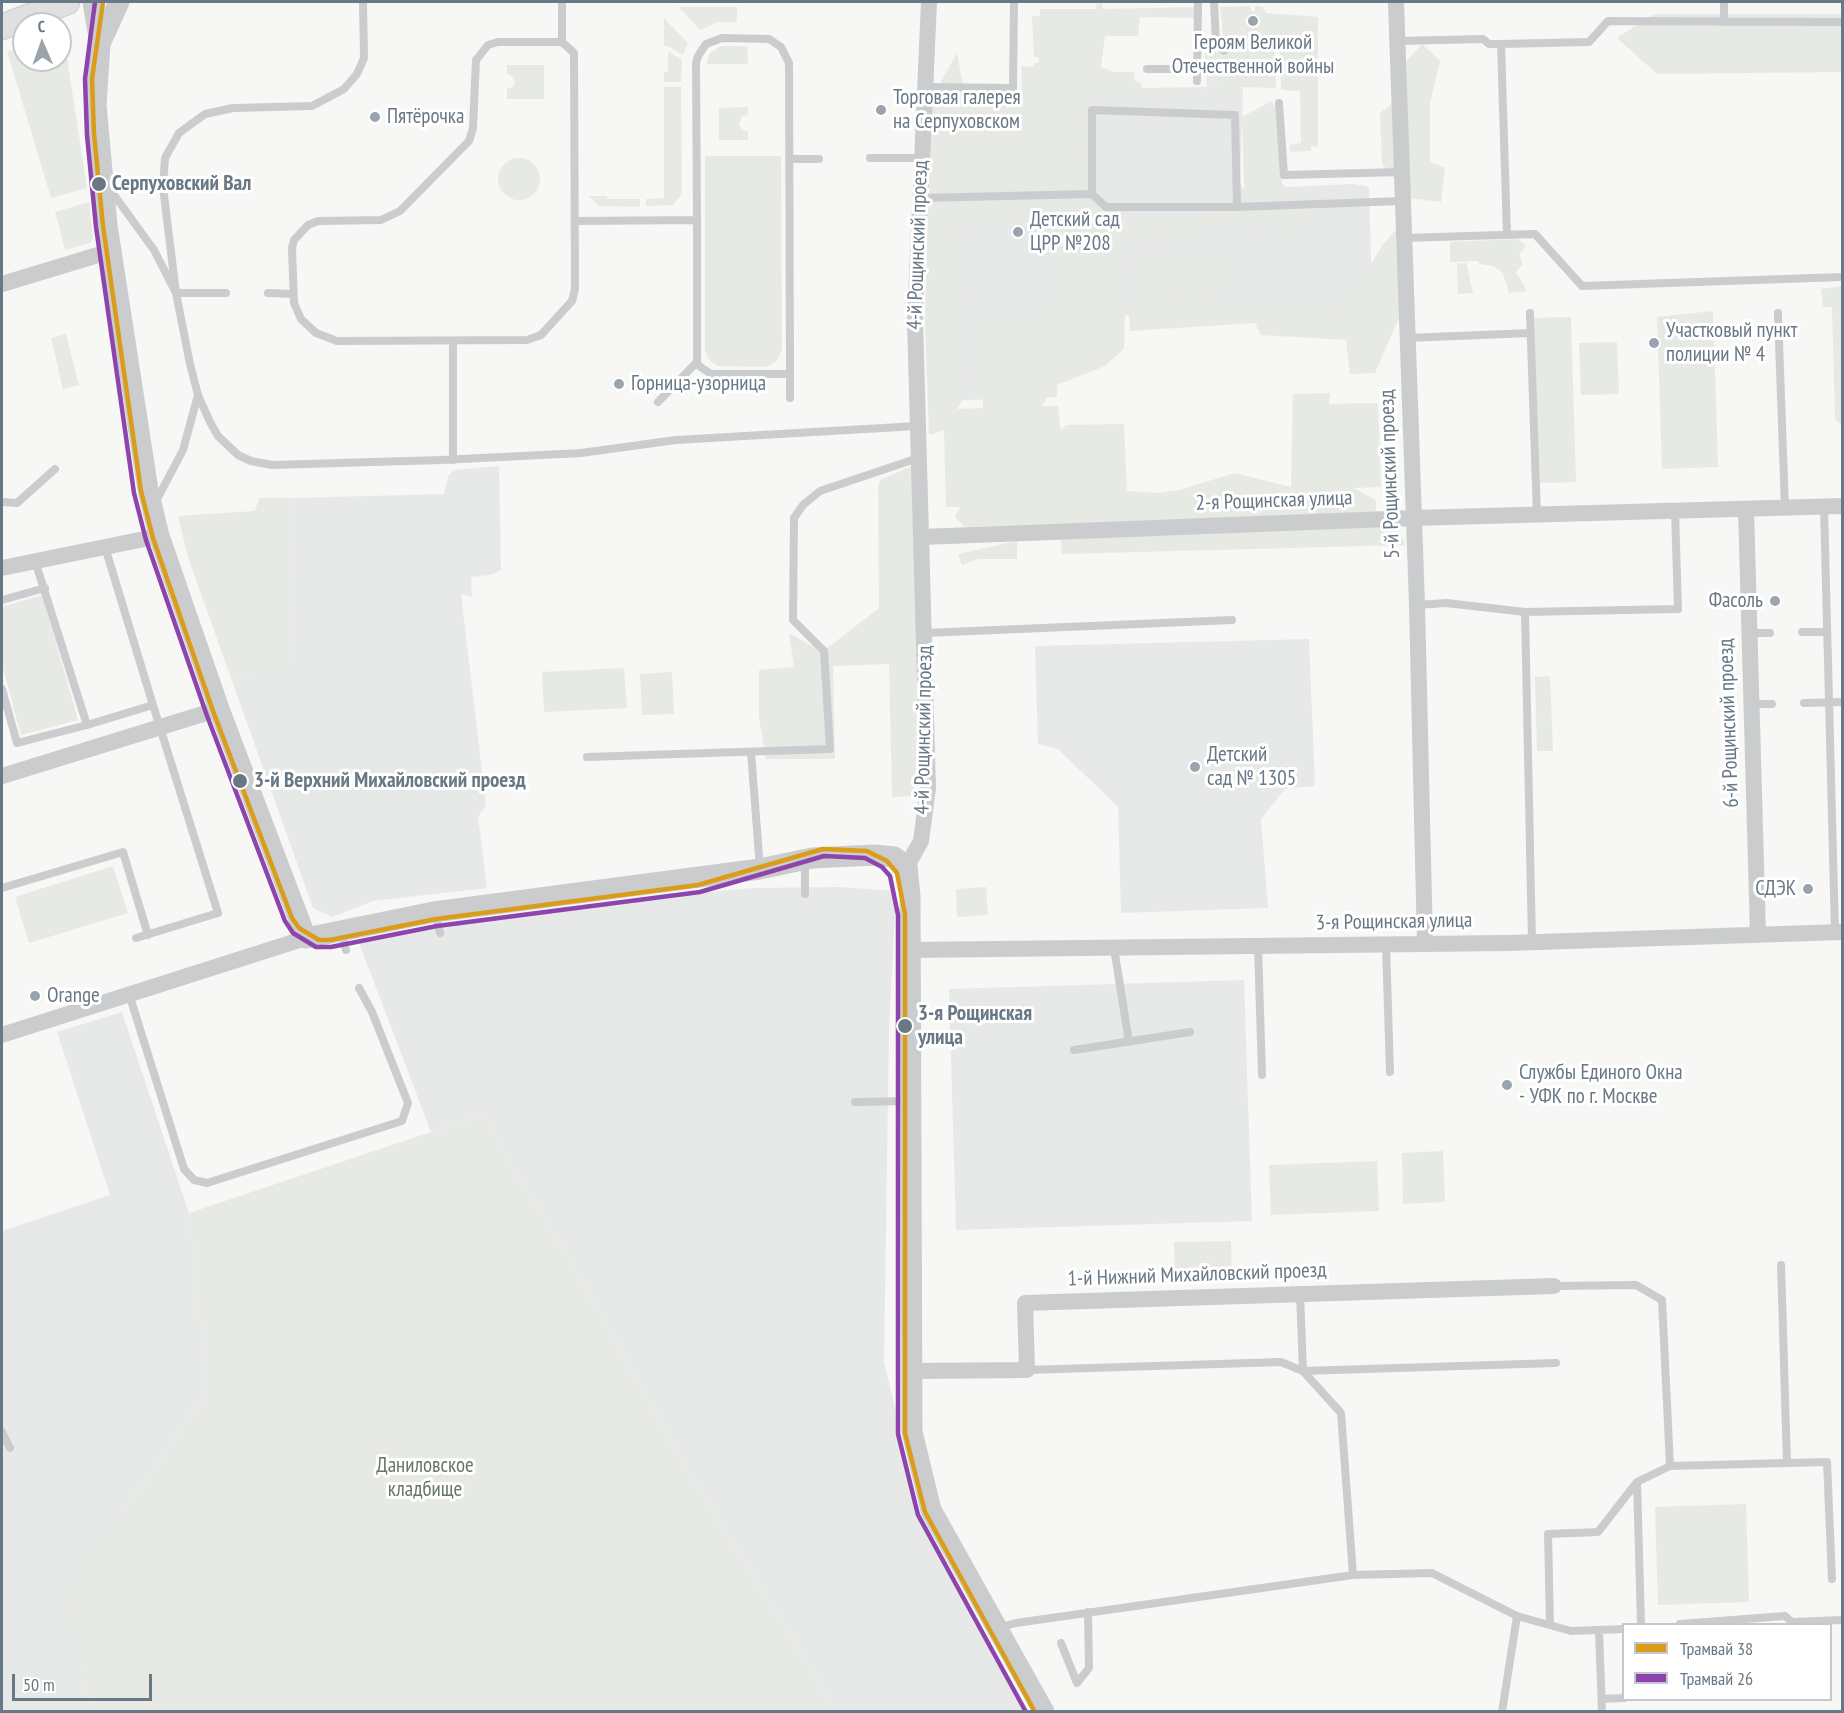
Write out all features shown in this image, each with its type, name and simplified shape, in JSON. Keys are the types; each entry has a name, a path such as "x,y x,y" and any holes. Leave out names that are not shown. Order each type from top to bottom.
{"main road":[{"path":"2,27 67,2"}],"street":[{"path":"93,2 100,44 96,105 111,251 152,507 159,536 219,709 306,938"},
{"path":"100,44 119,2"},
{"name":"4-й Рощинский проезд","path":"907,866 921,841 928,788 915,320 929,2"},
{"name":"5-й Рощинский проезд","path":"1396,2 1417,605 1425,944"},
{"path":"2,284 111,251"},
{"name":"2-я Рощинская улица","path":"922,537 1414,518 1842,506"},
{"name":"6-й Рощинский проезд","path":"1746,509 1758,935"},
{"path":"2,568 159,536"},
{"path":"2,776 219,709"},
{"path":"2,1035 306,938 343,940 760,869 806,859 845,855 894,857 907,866 910,896 912,1432 932,1510 1044,1712"},
{"name":"3-я Рощинская улица","path":"910,950 1386,945 1839,933"},
{"name":"1-й Нижний Михайловский проезд","path":"1027,1370 1025,1303 1554,1286"},
{"path":"912,1371 1027,1370"}],"lane":[{"path":"363,2 364,58 357,74 344,89 312,106 226,109 205,114 188,124 174,139 165,158 163,187 176,293 198,395 218,436 238,455 251,461 272,465 453,460 581,453 676,440 917,426"},
{"path":"562,2 562,42"},
{"path":"924,87 1012,88 1014,2"},
{"path":"1197,81 1198,2"},
{"path":"1214,2 1216,43 1224,51"},
{"path":"1724,2 1724,22"},
{"path":"1397,40 1483,39 1490,44 1589,42 1608,21 1842,22"},
{"path":"790,374 711,374 702,369 697,362 696,63 701,50 712,40 762,38 776,43 787,55 789,159 790,374 790,398"},
{"path":"498,42 562,42 571,48 574,60 575,221 574,296 541,335 520,341 337,341 325,338 301,319 292,294 292,248 299,233 308,225 318,221 372,220 393,216 469,141 473,128 474,69 481,51 498,42"},
{"path":"1501,44 1507,235"},
{"path":"1147,69 1197,69"},
{"path":"1279,103 1284,175 1402,172"},
{"path":"1092,194 1092,110 1235,115 1237,207"},
{"path":"870,158 921,158"},
{"path":"789,159 819,159"},
{"path":"103,181 127,210 154,250 176,293"},
{"path":"920,198 1092,194 1106,207 1237,207 1402,201"},
{"path":"575,221 697,220"},
{"path":"1403,238 1535,234 1582,286 1842,277"},
{"path":"176,293 226,293"},
{"path":"268,293 292,294"},
{"path":"1530,313 1537,515"},
{"path":"1778,313 1785,508"},
{"path":"1407,338 1530,333"},
{"path":"453,341 453,460"},
{"path":"658,402 697,362"},
{"path":"152,507 166,487 183,450 198,395"},
{"path":"586,757 830,749 824,651 794,620 794,518 803,505 820,491 918,458"},
{"path":"2,502 16,503 55,470"},
{"path":"1824,507 1829,702 1839,933"},
{"path":"1417,605 1446,603 1525,612 1678,609 1675,511"},
{"path":"105,547 218,914 136,938"},
{"path":"35,561 87,725"},
{"path":"2,600 45,588"},
{"path":"1525,612 1532,942"},
{"path":"925,633 1232,620"},
{"path":"1802,632 1827,632"},
{"path":"1749,633 1770,633"},
{"path":"2,689 17,743 153,705"},
{"path":"1804,703 1842,702"},
{"path":"1751,704 1772,704"},
{"path":"751,752 760,869"},
{"path":"2,888 123,852 148,935"},
{"path":"806,859 806,894"},
{"path":"1386,945 1390,1072"},
{"path":"1258,946 1262,1075"},
{"path":"1114,948 1129,1042"},
{"path":"129,994 184,1169 194,1180 207,1183 391,1126 405,1117 408,1104 372,1012 359,988"},
{"path":"1074,1050 1190,1032"},
{"path":"855,1102 911,1101"},
{"path":"1780,1265 1787,1463"},
{"path":"1554,1286 1636,1285 1662,1300 1670,1466"},
{"path":"1300,1294 1303,1371 1341,1413 1353,1575"},
{"path":"1027,1370 1281,1362 1303,1371 1556,1364"},
{"path":"2,1432 10,1448"},
{"path":"1550,1625 1548,1534 1598,1532 1637,1482 1670,1466 1827,1462 1832,1579"},
{"path":"1637,1482 1641,1623"},
{"path":"996,1629 1016,1623 1088,1612 1353,1575 1432,1573 1517,1616 1570,1631 1622,1629"},
{"path":"1061,1643 1077,1683 1089,1668 1088,1612"},
{"path":"1502,1712 1517,1616"},
{"path":"1719,1623 1785,1616 1792,1623 1842,1620"},
{"path":"1599,1631 1602,1712"},
{"path":"1602,1699 1622,1698"}],"shaded area":[{"path":"1207,87 1243,88 1240,183 1243,189 1354,184 1369,187 1373,328 1268,310 1105,316 1056,349 1057,397 940,401 940,207 945,110 1133,92 1200,92"},
{"path":"499,466 501,570 490,575 471,577 472,597 461,594 486,805 478,817 487,888 373,901 332,917 313,908 232,681 293,661 288,576 295,571 292,498 444,494 448,476 454,470"},
{"name":"Детский сад № 1305","path":"1309,639 1315,786 1285,789 1261,819 1268,908 1121,913 1118,807 1058,749 1038,744 1035,646"},
{"path":"839,887 896,891 889,1030 884,1361 918,1508 1027,1711 837,1711 679,1456 570,1259 505,1155 485,1114 431,1132 359,943 466,920 626,900 752,888"},
{"path":"1244,980 1252,1221 956,1230 949,989"},
{"path":"122,1012 189,1213 207,1392 149,1476 64,1590 92,1711 2,1711 2,1231 110,1195 57,1032"}],"green space":[{"path":"1102,3 1103,9 1201,7 1202,18 1140,17 1138,36 1105,36 1101,67 1114,72 1134,72 1135,81 1141,83 1142,88 1207,87 1200,92 1142,92 1142,99 1085,98 1088,170 1117,219 1245,212 1242,117 1272,101 1283,129 1282,183 1307,211 1307,234 1246,229 1127,237 1124,349 1105,366 1052,387 1042,406 1058,406 1061,431 1066,425 1124,424 1127,491 1158,493 1179,490 1235,473 1291,487 1293,394 1330,393 1329,404 1378,403 1381,487 1353,488 1376,500 1376,513 965,527 955,517 960,507 946,507 944,430 929,435 925,323 930,101 957,53 964,92 1022,92 1021,66 1034,67 1034,63 1039,62 1039,57 1034,57 1032,16 1040,16 1040,9 1096,9 1096,4","holes":["1041,219 1049,256 1049,310 979,320 983,408 957,409 967,393 959,232"]},
{"path":"1250,6 1251,11 1255,12 1255,6 1263,7 1266,13 1318,17 1318,147 1311,146 1311,151 1290,152 1290,145 1301,143 1300,91 1281,90 1280,51 1274,48 1276,88 1241,87 1242,95 1223,99 1222,88 1207,87 1205,53 1222,52 1224,56 1228,54 1224,44 1220,7"},
{"path":"679,7 737,7 737,22 718,22 700,30"},
{"path":"1654,14 1842,14 1842,72 1657,74 1617,38"},
{"path":"664,18 688,43 683,55 664,46"},
{"path":"1422,44 1440,61 1430,104 1430,162 1445,168 1441,202 1409,198 1382,163 1380,113 1393,103 1405,63"},
{"path":"721,46 747,46 748,64 706,64 710,53"},
{"path":"12,50 12,68 7,51"},
{"path":"668,51 682,60 681,82 664,82 664,72 668,72"},
{"path":"507,65 544,65 544,99 507,99 507,89 513,87 515,82 512,76 507,74"},
{"path":"13,72 69,72 87,188 51,198"},
{"path":"664,87 681,87 682,194 673,205 646,206 646,199 664,198"},
{"path":"748,107 748,115 742,116 739,124 741,129 748,132 748,140 719,140 719,108"},
{"path":"705,156 781,156 782,349 777,361 766,367 718,366 710,361 705,351"},
{"path":"519,158 527,159 534,164 539,171 539,187 534,194 527,199 519,200 511,199 504,194 499,187 498,179 499,171 504,164 511,159"},
{"path":"589,196 607,196 607,199 640,199 640,207 599,206"},
{"path":"89,202 93,239 90,243 65,250 55,212"},
{"path":"1397,228 1402,311 1375,373 1350,374 1346,340 1261,335 1255,323 1130,331 1129,309 1249,303 1259,292 1283,305 1346,306 1382,246"},
{"path":"1518,239 1526,246 1519,254 1523,264 1516,272 1527,291 1509,293 1503,273 1493,266 1480,264 1478,261 1450,262 1450,242"},
{"path":"1224,248 1225,297 1140,299 1139,250"},
{"path":"1466,263 1473,293 1458,294 1457,264"},
{"path":"1842,286 1842,425 1835,419 1832,307 1823,307 1821,289"},
{"path":"1713,311 1718,467 1662,469 1657,317"},
{"path":"1571,317 1576,482 1540,483 1534,318"},
{"path":"66,334 79,385 63,389 51,338"},
{"path":"1617,342 1619,394 1581,395 1579,343"},
{"path":"914,465 921,685 917,778 912,796 892,797 889,664 833,666 835,759 766,759 759,717 759,670 794,667 789,633 819,650 830,646 879,608 878,489 880,480"},
{"path":"259,498 292,498 295,572 288,576 293,662 232,681 188,557 178,516 255,511"},
{"path":"1398,525 1405,545 1062,554 1061,539"},
{"path":"1017,541 1017,559 978,559 962,565 958,554"},
{"path":"42,595 78,720 21,735 2,664 2,607"},
{"path":"624,668 627,708 544,712 542,672"},
{"path":"672,672 674,714 642,715 640,674"},
{"path":"1550,676 1553,751 1537,751 1535,677"},
{"path":"113,866 128,913 29,943 15,897"},
{"path":"986,887 988,915 957,917 956,889"},
{"name":"Даниловское кладбище","path":"485,1114 505,1155 570,1259 679,1456 837,1711 92,1711 63,1590 149,1476 207,1392 189,1213"},
{"path":"1443,1151 1445,1202 1403,1204 1402,1153"},
{"path":"1377,1161 1379,1211 1271,1215 1269,1165"},
{"path":"1231,1241 1232,1279 1175,1280 1174,1242"},
{"path":"1746,1504 1749,1602 1658,1605 1655,1507"}],"tram line":[{"name":"26","path":"95,2 85,79 87,135 96,227 134,493 146,540 206,713 285,921 293,933 316,947 331,947 437,926 700,892 824,856 865,858 882,867 890,876 898,915 898,1434 918,1515 1026,1712"},
{"name":"38","path":"103,2 92,79 94,134 103,226 141,491 153,538 213,711 292,918 299,928 319,940 330,940 436,919 698,885 823,849 867,851 887,861 897,873 905,914 905,1433 925,1512 1035,1712"}],"place":[{"name":"Героям Великой Отечественной войны","path":"1253,21"},
{"name":"Торговая галерея на Серпуховском","path":"881,110"},
{"name":"Пятёрочка","path":"375,117"},
{"name":"Серпуховский Вал","path":"99,184"},
{"name":"Детский сад ЦРР №208","path":"1018,232"},
{"name":"Участковый пункт полиции № 4","path":"1654,343"},
{"name":"Горница-узорница","path":"619,384"},
{"name":"Фасоль","path":"1775,601"},
{"name":"Детский сад № 1305","path":"1195,767"},
{"name":"3-й Верхний Михайловский проезд","path":"240,781"},
{"name":"СДЭК","path":"1808,889"},
{"name":"Orange","path":"35,996"},
{"name":"3-я Рощинская улица","path":"905,1026"},
{"name":"Службы Единого Окна - УФК по г. Москве","path":"1507,1085"}]}
